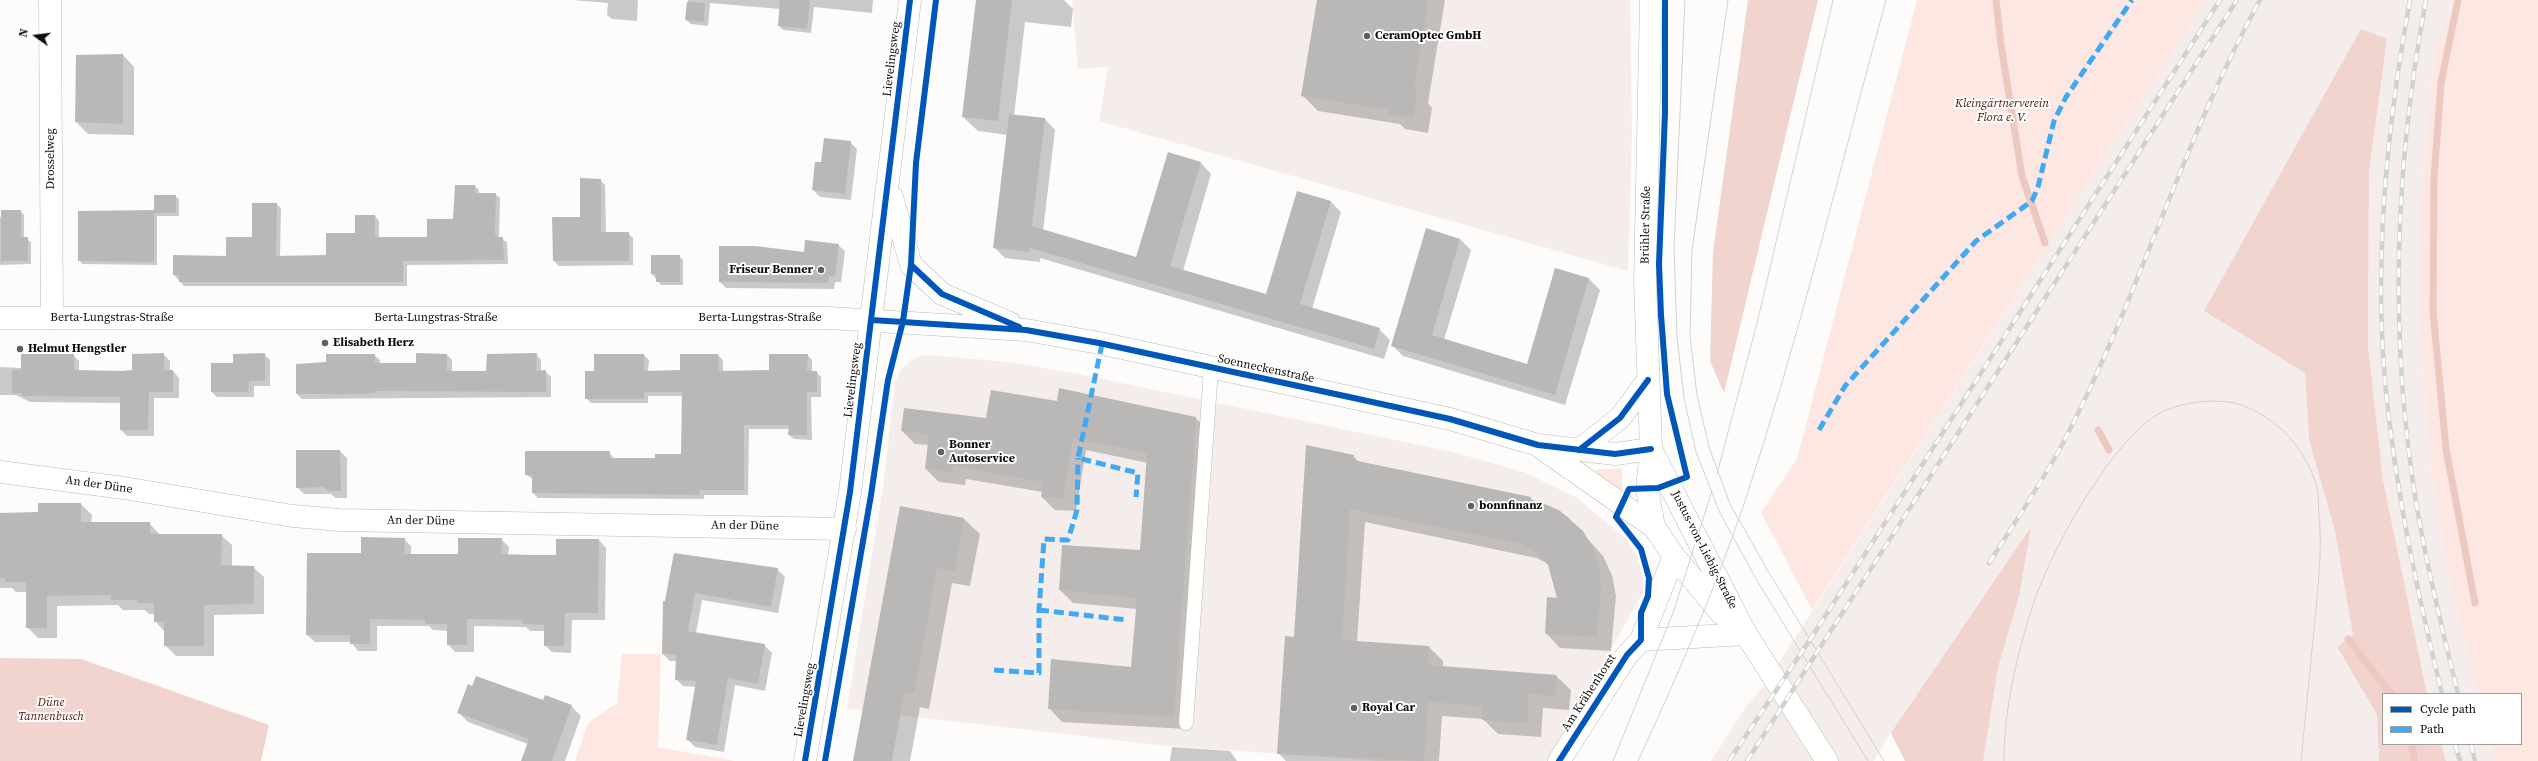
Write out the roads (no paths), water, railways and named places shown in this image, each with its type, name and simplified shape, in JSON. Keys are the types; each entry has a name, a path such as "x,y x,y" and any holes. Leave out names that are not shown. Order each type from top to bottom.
{"street":[{"name":"Drosselweg","path":"50,0 52,318"},
{"name":"Lievelingsweg","path":"805,761 845,529 872,320 910,0"},
{"name":"Brühler Straße","path":"1651,0 1645,281 1651,449"},
{"path":"888,181 911,265 942,294 1026,330"},
{"name":"Berta-Lungstras-Straße","path":"0,318 829,318 872,320"},
{"name":"Soenneckenstraße","path":"872,320 1026,330 1099,343 1211,369 1450,419 1538,445 1616,454 1651,449"},
{"path":"1579,450 1620,418 1648,380"},
{"path":"1538,445 1654,527"},
{"name":"Justus-von-Liebig-Straße","path":"1651,449 1647,489 1654,527 1674,556 1719,611 1746,634"},
{"name":"Justus-von-Liebig-Straße","path":"1651,449 1746,634 1827,761"},
{"name":"An der Düne","path":"0,472 124,488 293,516 340,520 845,529"},
{"name":"Am Krähenhorst","path":"1559,761 1627,655 1641,640 1674,556"},
{"path":"1641,640 1746,634"}],"lane":[{"path":"1186,723 1211,369"}],"waterway":[{"path":"1996,0 2001,45 2022,176 2045,243"},
{"path":"2458,0 2441,83 2434,178 2433,311 2446,449 2475,603"},
{"path":"2098,430 2109,450"},
{"path":"2348,639 2390,693"},
{"path":"2412,745 2414,761"}],"tram line":[{"path":"1685,0 1674,248 1677,337 1684,398 1696,452 1720,513 1756,579 1868,761"},
{"path":"1728,0 1692,250 1690,337 1697,395 1709,447 1730,504 1768,571 1884,761"},
{"path":"1717,474 1757,323 1833,0"},
{"path":"1638,761 1694,634 1744,504 1801,316 1886,0"},
{"path":"2004,761 2006,723 2012,685 2031,611 2050,562 2080,506 2116,455 2134,434 2152,418 2161,412 2172,408 2197,402 2210,401 2222,401 2244,406 2269,419 2280,428 2299,449 2312,473 2317,487 2320,537 2319,573 2301,761"},
{"path":"1613,761 1673,613 1712,491"}],"railway":[{"path":"1729,761 1815,632 2220,0"},
{"path":"1747,761 2237,0"},
{"path":"1989,563 2055,458 2090,389 2207,109 2232,54 2260,0"},
{"path":"2410,0 2389,142 2382,238 2382,334 2389,422 2401,500 2424,617 2442,693"},
{"path":"2426,0 2406,136 2401,205 2399,273 2400,341 2404,410 2412,478 2428,565 2458,693"},
{"path":"2455,745 2460,761"},
{"path":"2471,745 2475,761"}],"place":[{"name":"CeramOptec GmbH","path":"1367,36"},
{"name":"Friseur Benner","path":"821,270"},
{"name":"Elisabeth Herz","path":"325,343"},
{"name":"Helmut Hengstler","path":"20,349"},
{"name":"Bonner Autoservice","path":"941,452"},
{"name":"bonnfinanz","path":"1471,506"},
{"name":"Royal Car","path":"1354,708"}],"park label":[{"name":"Kleingärtnerverein Flora e. V.","path":"2002,111"},
{"name":"Düne Tannenbusch","path":"51,710"}]}
